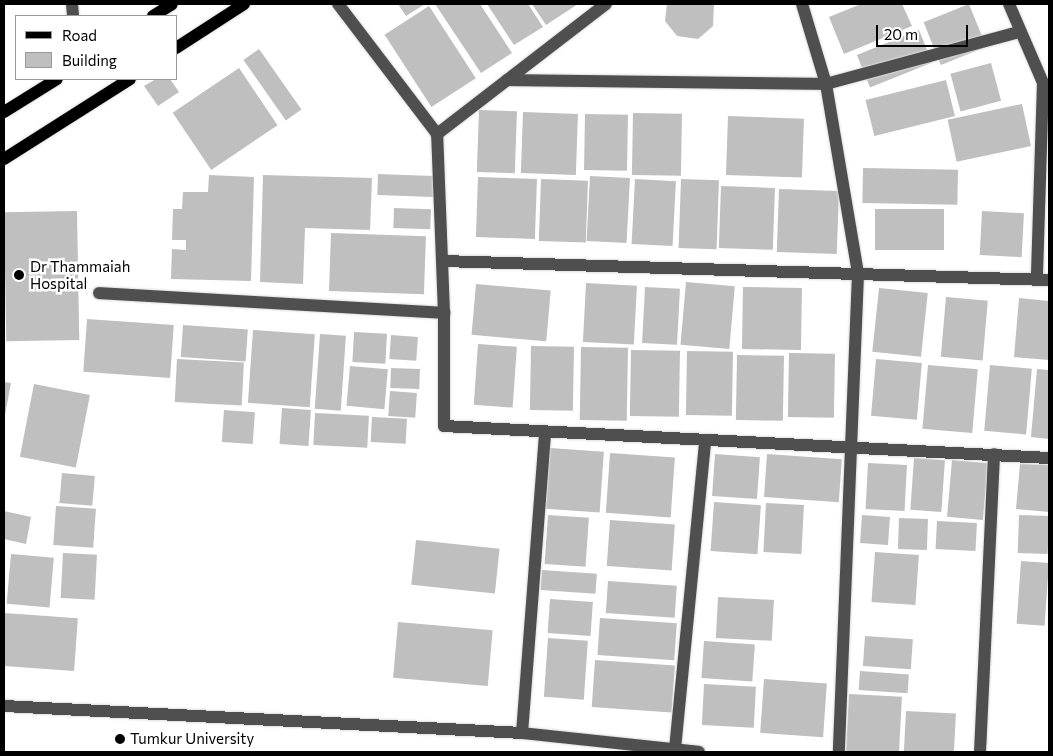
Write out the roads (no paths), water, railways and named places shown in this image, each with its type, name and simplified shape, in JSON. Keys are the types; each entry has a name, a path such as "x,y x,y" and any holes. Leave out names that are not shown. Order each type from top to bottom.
{"main road":[{"path":"155,15 172,4"},
{"path":"178,47 244,4"},
{"path":"4,112 55,80"},
{"path":"4,159 128,80"}],"street":[{"path":"338,4 437,134 443,261 444,426 545,433 1049,458"},
{"path":"437,134 606,4"},
{"path":"443,261 1043,280 1046,83 1008,4"},
{"path":"807,5 826,84 858,274 840,752"},
{"path":"507,80 826,84 1020,32"},
{"path":"99,293 444,313"},
{"path":"522,733 545,433"},
{"path":"675,749 705,441"},
{"path":"980,752 994,454"},
{"path":"4,706 522,733 699,752"}],"place":[{"name":"Dr Thammaiah Hospital","path":"19,275"},
{"name":"Tumkur University","path":"120,739"}]}
